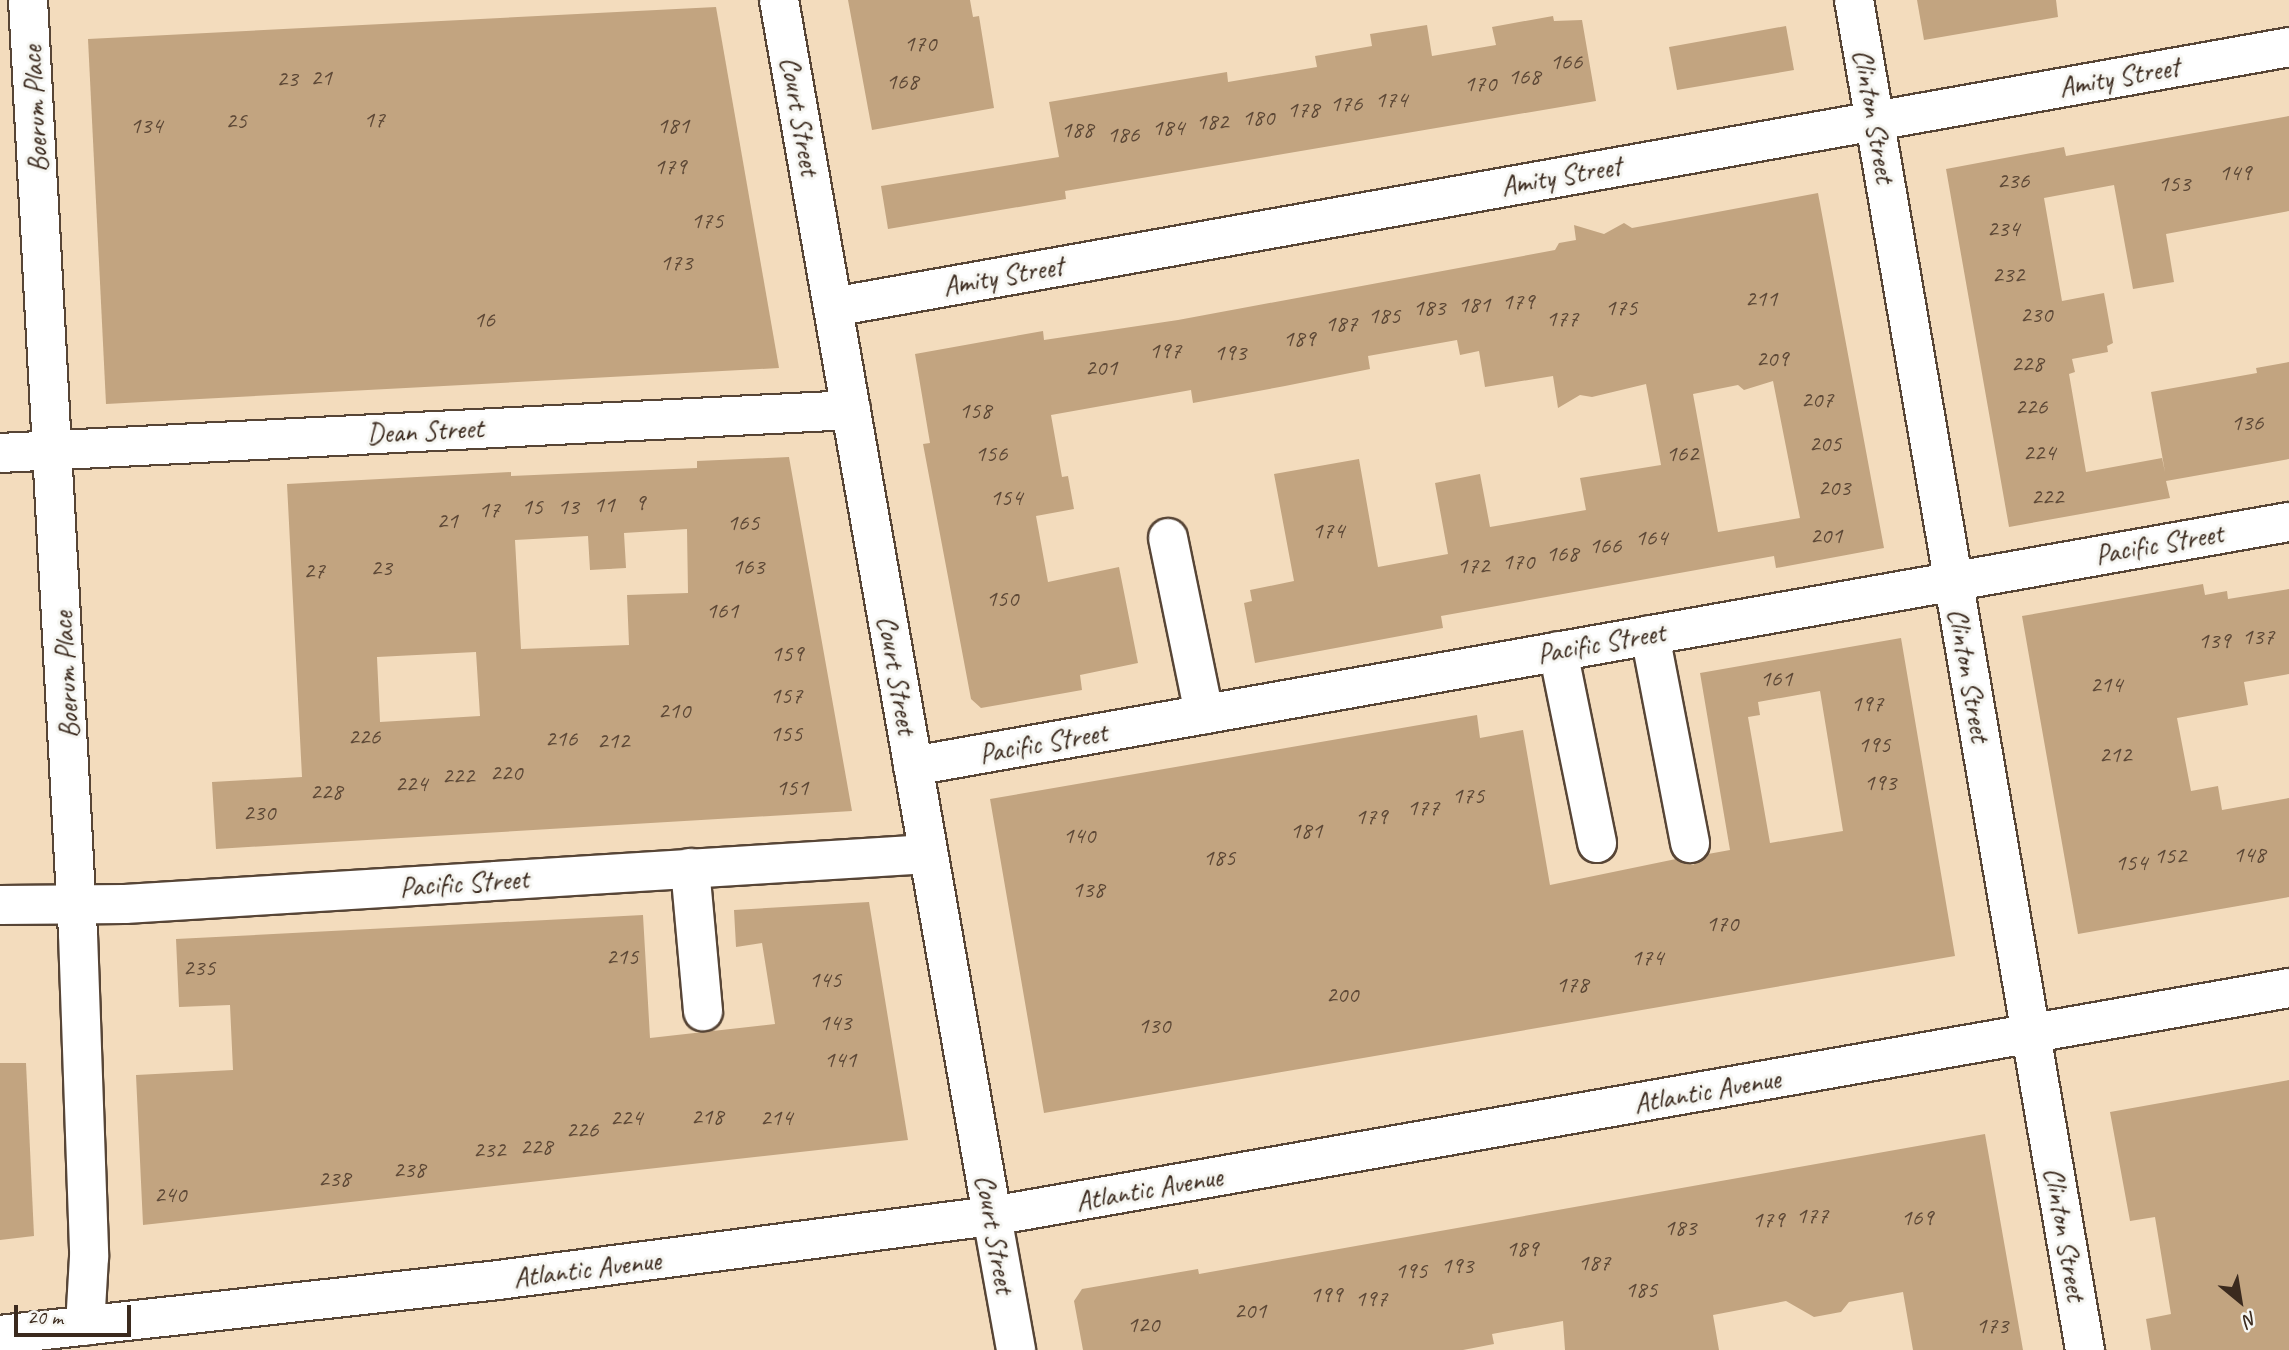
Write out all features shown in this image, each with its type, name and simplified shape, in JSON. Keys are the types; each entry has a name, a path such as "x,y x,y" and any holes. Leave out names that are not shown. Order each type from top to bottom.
{"street":[{"name":"Boerum Place","path":"28,0 55,450 77,904 89,1257 84,1338"},
{"name":"Court Street","path":"779,0 1016,1350"},
{"name":"Clinton Street","path":"1854,0 2085,1350"},
{"name":"Amity Street","path":"833,307 2289,47"},
{"name":"Dean Street","path":"0,453 851,410"},
{"name":"Pacific Street","path":"913,766 2289,522"},
{"path":"1168,538 1204,714"},
{"path":"1650,635 1690,842"},
{"path":"1558,651 1597,843"},
{"name":"Pacific Street","path":"0,905 77,904 928,854"},
{"path":"690,869 703,1012"},
{"name":"Atlantic Avenue","path":"0,1335 84,1338 535,1275 992,1216 2289,988"}],"building":[{"path":"848,0 970,0 973,17 979,16 994,108 872,130"},
{"path":"1917,0 2056,0 2058,17 1924,40"},
{"path":"716,7 779,368 106,404 88,39"},
{"path":"1553,16 1554,21 1582,20 1596,101 1065,191 1066,199 888,229 881,186 1059,157 1049,102 1227,72 1228,82 1317,67 1315,56 1372,46 1370,34 1427,25 1432,56 1496,45 1492,27"},
{"path":"1786,26 1794,70 1677,90 1669,47"},
{"path":"2289,116 2289,211 2166,234 2174,282 2133,289 2114,185 2044,198 2062,301 2104,293 2113,343 2107,346 2108,352 2072,359 2075,372 2069,374 2086,472 2162,458 2165,472 2151,392 2257,373 2256,368 2289,362 2289,459 2166,481 2170,498 2009,527 1946,169 2064,147 2066,156"},
{"path":"1818,193 1884,548 1776,568 1774,556 1441,616 1443,628 1255,663 1244,603 1252,601 1250,590 1294,581 1274,474 1359,459 1378,567 1448,554 1435,483 1480,474 1490,527 1586,510 1580,478 1661,465 1646,384 1592,397 1580,395 1558,408 1553,376 1485,387 1479,351 1460,355 1457,340 1368,356 1370,369 1193,403 1191,390 1051,415 1062,477 1068,476 1074,509 1036,516 1048,582 1119,567 1138,663 1080,675 1082,690 981,708 971,699 923,444 930,443 915,354 1043,331 1044,340 1178,320 1555,250 1559,243 1576,240 1574,225 1604,234 1624,223 1632,228","holes":["1773,381 1800,518 1718,532 1693,394 1738,385 1744,390"]},
{"path":"789,457 852,811 216,849 212,782 302,777 287,484 511,472 511,476 697,468 697,461","holes":["687,529 688,593 627,595 629,645 521,649 515,540 588,536 590,570 626,568 624,533","476,652 480,716 380,722 377,657"]},
{"path":"2203,584 2205,595 2227,591 2228,599 2289,589 2289,674 2244,682 2248,705 2177,718 2191,791 2218,786 2222,810 2289,798 2289,897 2078,934 2022,616"},
{"path":"1901,638 1955,956 1044,1113 990,799 1477,715 1480,738 1523,730 1550,885 1676,859 1693,865 1708,854 1730,850 1700,673","holes":["1820,691 1843,831 1770,843 1748,717 1760,715 1758,702"]},
{"path":"869,902 908,1140 143,1225 136,1075 233,1070 230,1005 179,1007 176,939 643,915 650,1038 775,1024 762,943 736,947 734,910"},
{"path":"0,1063 26,1063 34,1236 0,1240"},
{"path":"2289,1080 2289,1350 2151,1350 2146,1319 2171,1314 2155,1217 2130,1221 2110,1112"},
{"path":"1985,1134 2023,1350 1913,1350 1903,1292 1849,1302 1841,1312 1814,1317 1786,1301 1713,1315 1719,1350 1565,1350 1563,1321 1492,1334 1494,1344 1463,1350 1083,1350 1074,1301 1082,1289 1198,1269 1199,1274"}]}
